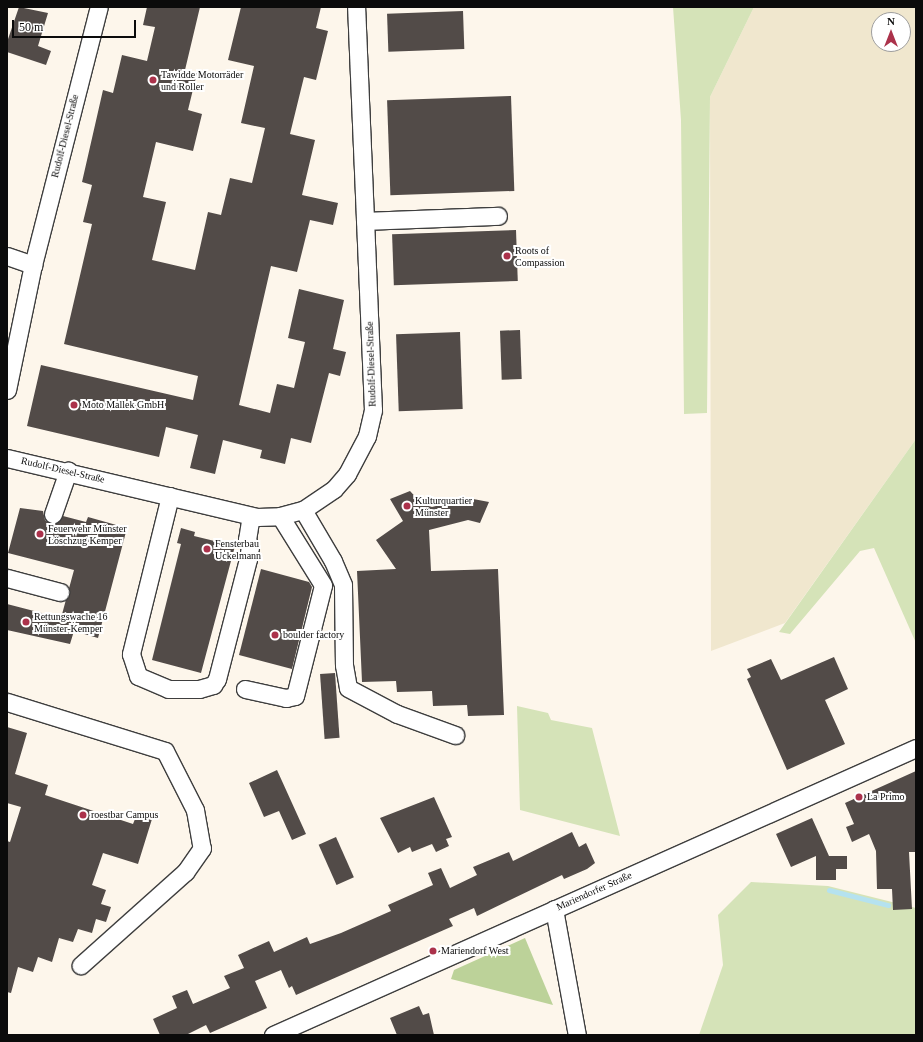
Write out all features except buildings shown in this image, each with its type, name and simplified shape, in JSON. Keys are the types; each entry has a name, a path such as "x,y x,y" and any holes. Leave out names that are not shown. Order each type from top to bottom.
{"street":[{"name":"Rudolf-Diesel-Straße","path":"7,390 33,265 99,7"},
{"name":"Rudolf-Diesel-Straße","path":"7,458 68,471 251,516 280,516 303,510 334,489 347,474 367,436 373,410 356,7"},
{"path":"365,221 498,216"},
{"path":"7,256 33,265"},
{"path":"53,514 68,471"},
{"path":"170,496 131,654 138,676 168,689 199,689 213,685 217,679 248,559 250,547 246,540 251,516"},
{"path":"303,510 333,561 343,585 344,665 348,688 396,714 455,735"},
{"path":"245,689 286,698 295,696 323,585 318,574 280,516"},
{"path":"7,578 60,592"},
{"path":"7,702 165,751 195,810 202,848 185,872 81,965"},
{"name":"Mariendorfer Straße","path":"273,1035 680,852 916,748"},
{"path":"554,909 577,1035"}],"shaded area":[{"path":"754,7 916,7 916,439 785,623 711,651 710,97"}],"green space":[{"path":"673,7 754,7 710,97 707,413 684,414 681,120"},
{"path":"916,439 916,643 874,548 860,551 790,634 779,632"},
{"path":"517,706 548,713 551,720 592,728 620,836 520,810"},
{"path":"751,882 828,886 916,908 916,1035 699,1035 723,965 718,915"},
{"path":"525,938 553,1005 451,979 454,970"}],"waterway":[{"path":"829,890 888,905"}],"place":[{"name":"Tawidde Motorräder und Roller","path":"153,80"},
{"name":"Roots of Compassion","path":"507,256"},
{"name":"Moto Mallek GmbH","path":"74,405"},
{"name":"Kulturquartier Münster","path":"407,506"},
{"name":"Feuerwehr Münster Löschzug Kemper","path":"40,534"},
{"name":"Fensterbau Uckelmann","path":"207,549"},
{"name":"Rettungswache 16 Münster-Kemper","path":"26,622"},
{"name":"boulder factory","path":"275,635"},
{"name":"La Primo","path":"859,797"},
{"name":"roestbar Campus","path":"83,815"},
{"name":"Mariendorf West","path":"433,951"}]}
